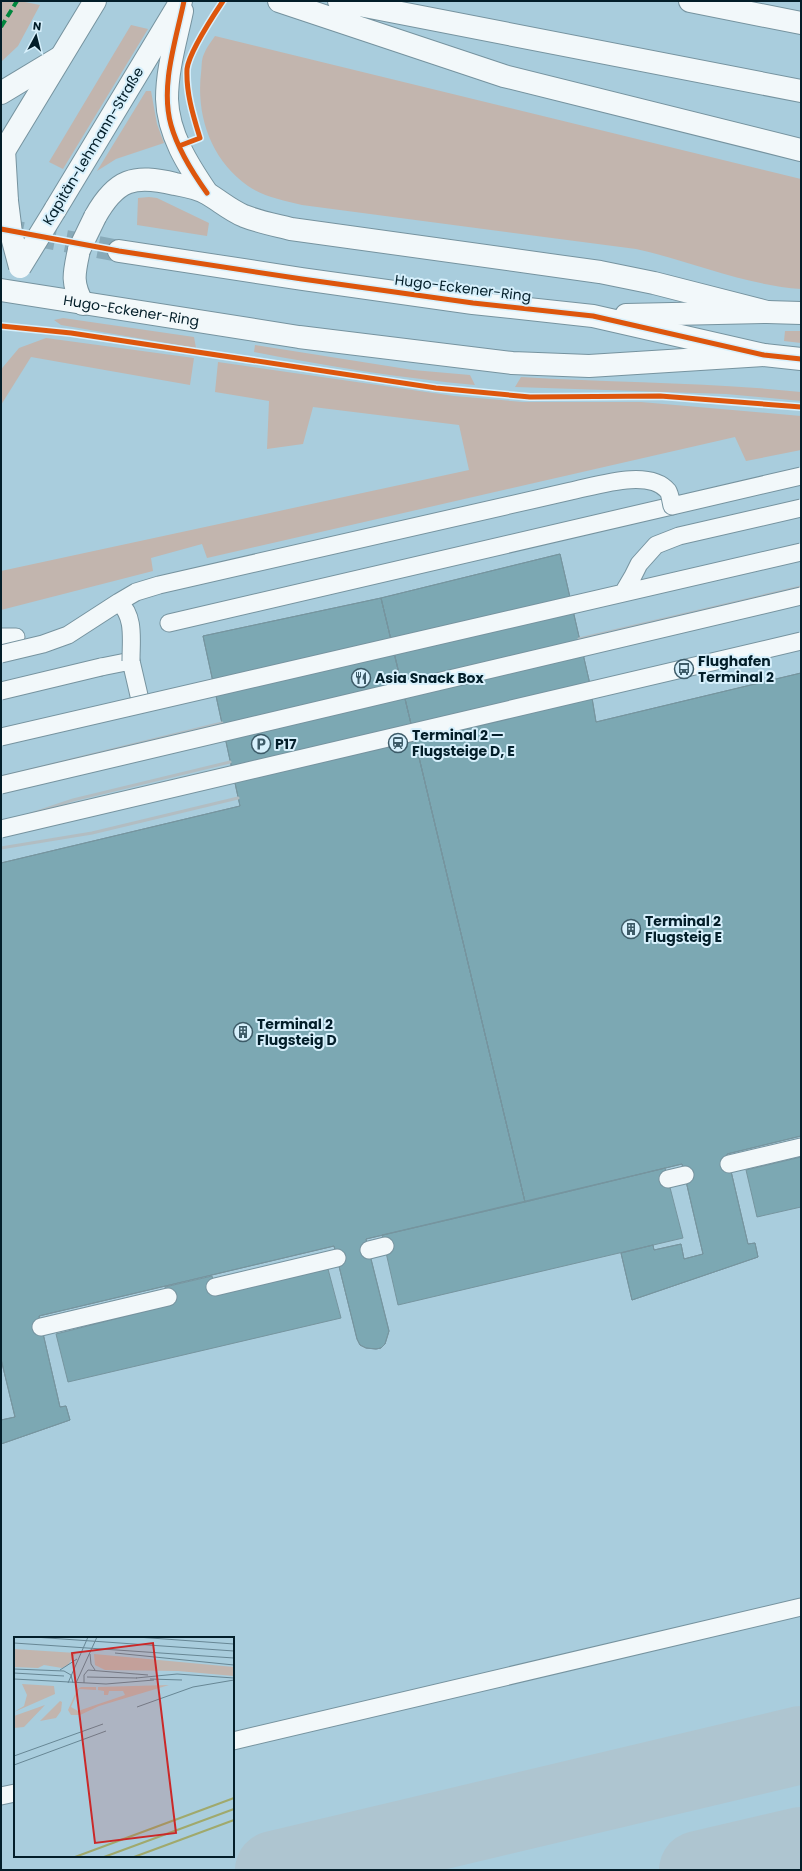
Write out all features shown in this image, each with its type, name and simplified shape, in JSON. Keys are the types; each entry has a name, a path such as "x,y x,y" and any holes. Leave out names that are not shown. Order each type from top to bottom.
{"main road":[{"path":"3,153 95,1"},
{"name":"Kapitän-Lehmann-Straße","path":"2,293 20,270 181,1"},
{"path":"184,1 173,51 167,99 171,124 179,146 190,169 207,193"},
{"path":"279,1 504,76 801,150"},
{"path":"339,1 801,91"},
{"path":"690,1 801,23"},
{"path":"1,93 62,56"},
{"name":"Hugo-Eckener-Ring","path":"3,153 11,233 20,270 30,282 48,297"},
{"path":"83,304 76,292 74,280 79,250 95,217 108,196 118,187 130,181 143,178 161,180 207,193"},
{"name":"Hugo-Eckener-Ring","path":"207,193 228,208 245,216 291,229 600,272 654,283 767,312"},
{"name":"Hugo-Eckener-Ring","path":"119,251 333,284 473,303 593,316 764,355 801,359"},
{"name":"Hugo-Eckener-Ring","path":"2,293 48,297 83,304 299,337 512,362 589,366 764,355"},
{"name":"Hugo-Eckener-Ring","path":"593,316 767,312 801,313"}],"lane":[{"path":"170,623 801,476"},
{"path":"1,654 42,644 68,635 136,592 159,585 631,479 655,482 668,491 672,506"},
{"path":"623,593 639,564 656,545 679,536 801,508"},
{"path":"1,737 141,704 214,689 801,552"},
{"path":"1,785 801,596"},
{"path":"119,602 126,609 130,622 131,660 141,704"},
{"path":"1,829 801,641"},
{"path":"1,690 131,660"},
{"path":"729,1164 801,1147"},
{"path":"668,1179 685,1175"},
{"path":"215,1287 337,1258"},
{"path":"41,1327 168,1297"},
{"path":"234,1742 801,1607"},
{"path":"1,1796 14,1793"}],"shaded area":[{"path":"1,1 20,1 40,5 18,46 1,62"},
{"path":"131,25 148,29 63,169 49,162"},
{"path":"215,36 801,179 801,289 780,287 738,278 636,249 302,205 274,198 254,190 235,175 224,163 209,136 204,121 200,89 202,61 206,50"},
{"path":"146,91 151,91 157,124 164,143 116,159 97,171"},
{"path":"138,198 157,198 209,223 207,236 137,225"},
{"path":"63,318 194,337 196,348 61,325 54,320"},
{"path":"785,331 801,331 801,343 784,341"},
{"path":"46,338 194,358 190,385 31,357 1,405 1,370 3,367 19,348"},
{"path":"255,345 413,370 470,375 475,385 391,375 281,357 254,352"},
{"path":"218,362 454,396 523,402 641,402 801,416 801,450 746,461 735,437 207,558 202,544 151,558 153,571 1,610 1,571 469,470 459,425 313,407 303,444 267,449 269,401 215,392"},
{"path":"521,377 696,384 801,392 801,401 726,394 515,387"}],"building":[{"name":"Terminal 2 Flugsteig E","path":"560,554 589,680 596,722 801,673 801,1136 727,1154 748,1244 755,1243 758,1257 632,1300 621,1253 653,1245 654,1250 681,1244 684,1259 703,1254 682,1164 525,1202 381,598"},
{"name":"Terminal 2 Flugsteig E","path":"560,554 589,680 596,722 801,673 801,1136 727,1154 748,1244 755,1243 758,1257 632,1300 621,1253 653,1245 654,1250 681,1244 684,1259 703,1254 682,1164 525,1202 381,598"},
{"name":"Terminal 2 Flugsteig D","path":"381,598 525,1202 366,1239 389,1331 385,1344 381,1348 366,1348 360,1345 357,1339 334,1246 39,1316 60,1407 66,1406 70,1420 1,1444 1,1420 15,1417 1,1359 1,863 240,806 203,636"},
{"name":"Terminal 2 Flugsteig D","path":"381,598 525,1202 366,1239 389,1331 385,1344 381,1348 366,1348 360,1345 357,1339 334,1246 39,1316 60,1407 66,1406 70,1420 1,1444 1,1420 15,1417 1,1359 1,863 240,806 203,636"},
{"path":"801,1157 801,1207 757,1217 746,1170"},
{"path":"665,1168 683,1238 398,1305 382,1235"},
{"path":"328,1269 341,1318 68,1382 56,1334 170,1305 165,1287 212,1276 217,1295"}],"taxiway":[{"path":"274,1870 801,1745"},
{"path":"698,1870 801,1846"}],"tunnel":[{"path":"1,229 119,251"}],"railway":[{"path":"570,599 801,546"},
{"path":"579,639 801,587"},
{"path":"1,734 213,683"},
{"path":"1,777 222,723"},
{"path":"1,824 73,800 230,762"},
{"path":"1,848 92,833 238,798"}],"marked path":[{"path":"1,27 17,1"}],"cycle path":[{"path":"184,1 170,63 167,95 168,110 171,125 182,152 207,193"},
{"path":"179,146 200,138 189,95 187,69 192,53 223,1"},
{"path":"1,229 119,251 302,279 473,303 593,316 764,355 801,359"},
{"path":"1,326 71,333 436,388 530,397 660,396 801,407"}],"place":[{"name":"Flughafen Terminal 2","path":"684,669"},
{"name":"Asia Snack Box","path":"361,678"},
{"name":"Terminal 2 — Flugsteige D, E","path":"398,743"},
{"name":"P17","path":"261,744"},
{"name":"Terminal 2 Flugsteig E","path":"631,929"},
{"name":"Terminal 2 Flugsteig D","path":"243,1032"}]}
